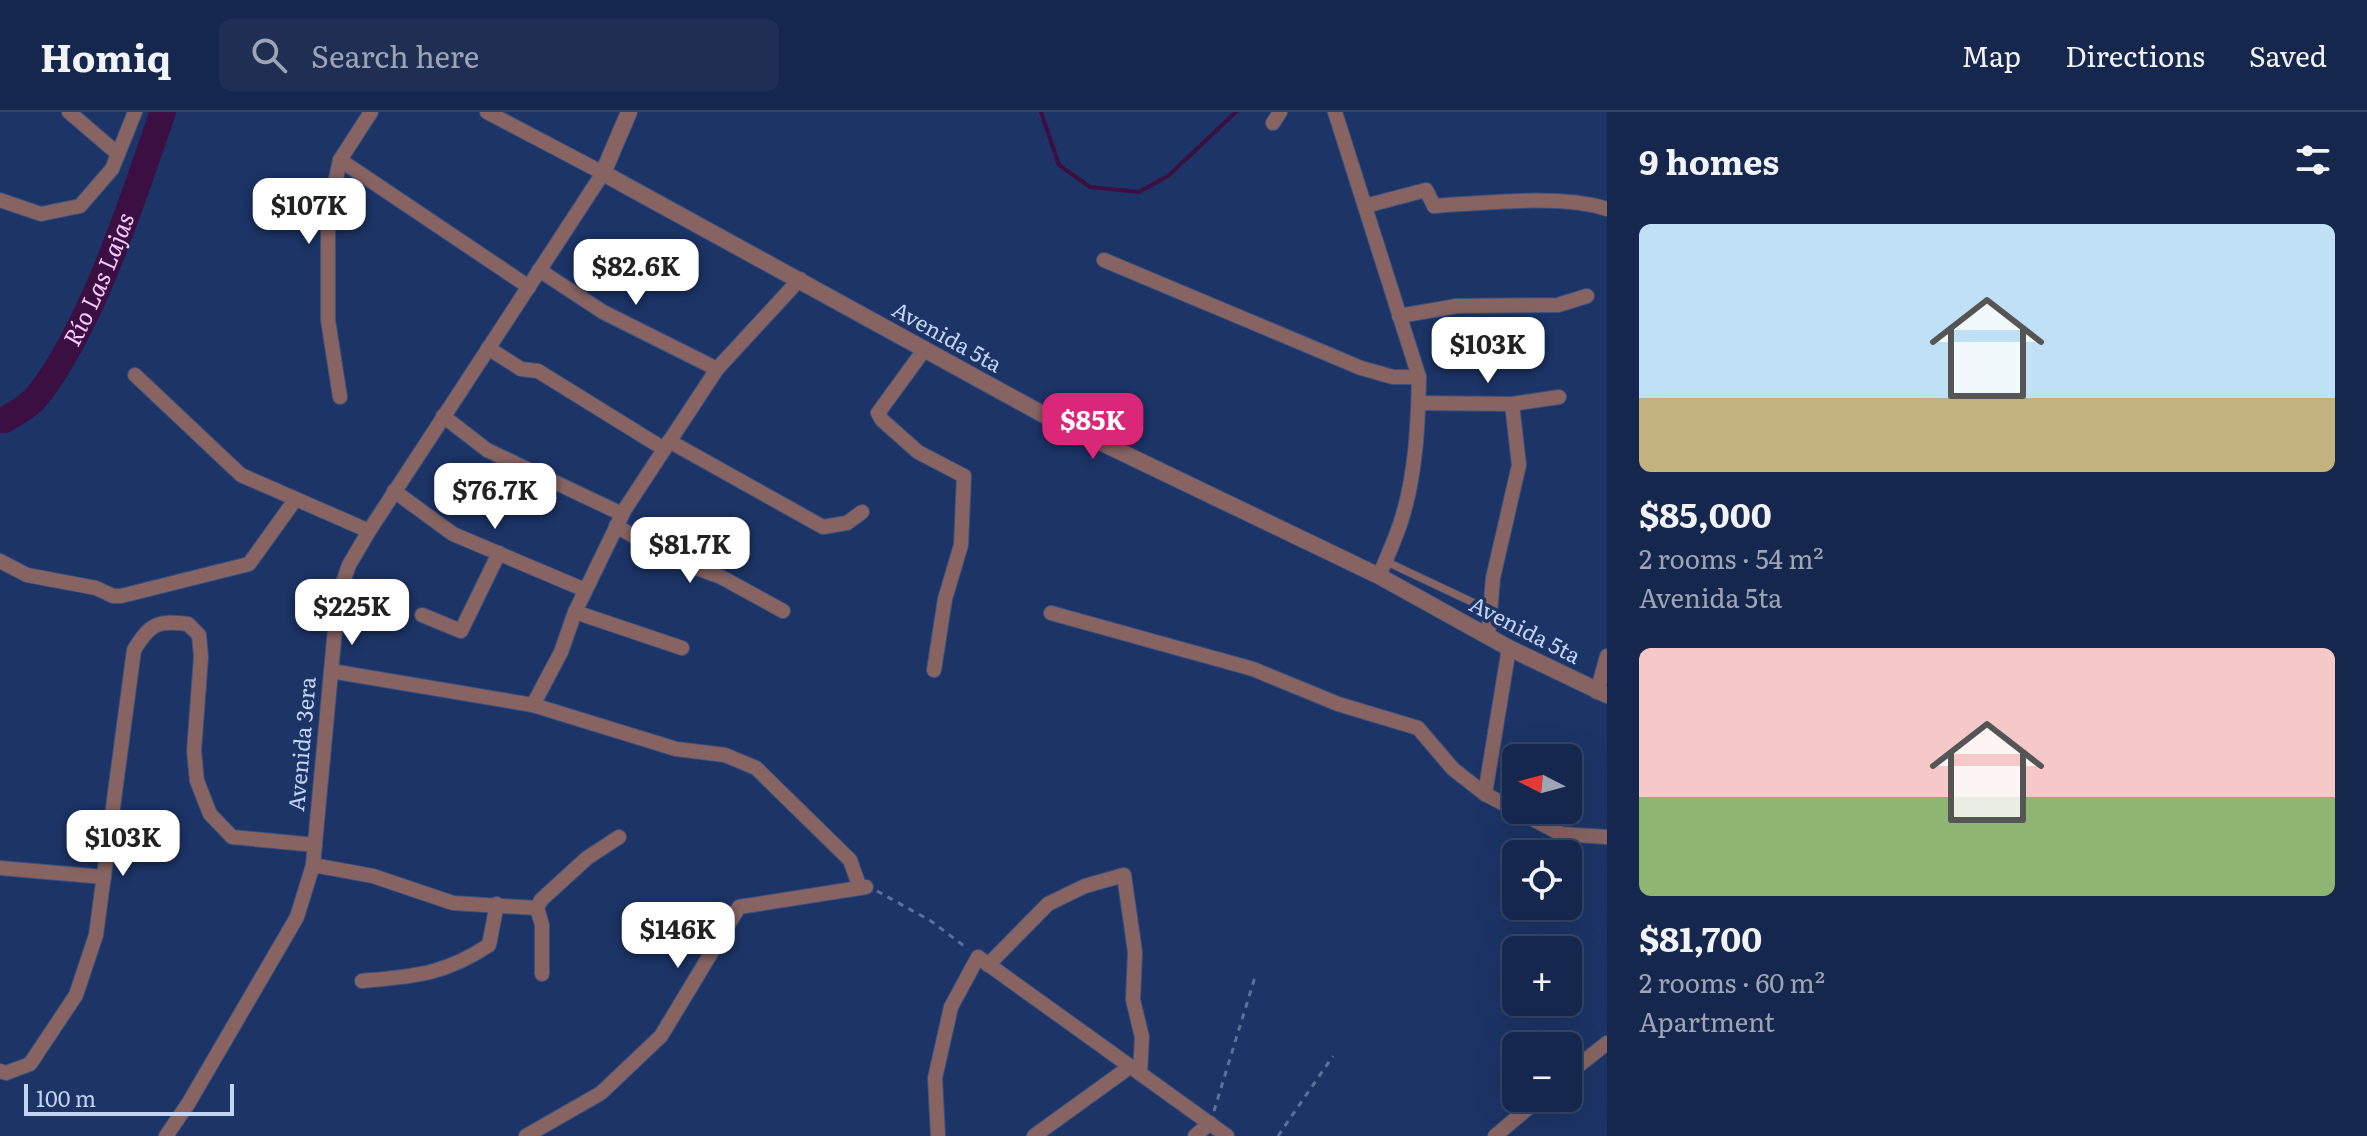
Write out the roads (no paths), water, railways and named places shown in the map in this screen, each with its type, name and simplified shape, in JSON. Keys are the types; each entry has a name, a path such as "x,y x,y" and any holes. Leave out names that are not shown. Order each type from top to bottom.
{"street":[{"path":"69,112 118,154"},
{"path":"0,200 41,214 80,206 112,169 135,112"},
{"path":"340,397 328,320 328,216 340,160 371,112"},
{"name":"Avenida 5ta","path":"487,112 800,279 1046,416 1382,568 1488,637 1602,693"},
{"name":"Avenida 3era","path":"166,1136 188,1104 297,917 313,865 342,581 394,491 603,173 629,112"},
{"path":"1335,112 1419,377 1413,469 1402,518 1382,568"},
{"path":"340,160 529,287"},
{"path":"1365,206 1426,190 1434,206 1519,202 1593,205 1607,209"},
{"path":"1104,260 1361,368 1393,377 1419,377"},
{"path":"539,270 603,312 717,369"},
{"path":"533,705 561,652 575,612 619,520 666,445 717,369 800,279"},
{"path":"1399,316 1457,306 1558,305 1587,296"},
{"path":"488,348 521,369 538,371 666,445 823,527 847,523 862,512"},
{"path":"924,350 878,413 918,452 964,476 961,545 945,599 934,670"},
{"path":"135,375 241,475 369,531"},
{"path":"1419,403 1512,404 1559,397"},
{"path":"1488,637 1493,578 1519,465 1512,404"},
{"path":"443,416 487,450 619,520 675,560 721,577 783,611"},
{"path":"394,491 453,534 585,590"},
{"path":"0,561 27,575 121,596 249,564 295,500"},
{"path":"422,615 461,631 499,553"},
{"path":"575,612 682,648"},
{"path":"1051,613 1253,669 1338,704 1418,728 1453,769 1485,794 1561,834 1607,837"},
{"path":"0,1071 6,1073 30,1064 76,995 96,935 134,650 145,633 156,624 188,624 199,635 201,657 194,751 197,781 210,814 232,837 315,845"},
{"path":"1485,794 1509,648"},
{"path":"1602,693 1607,656"},
{"path":"331,671 533,705 676,749 725,755 756,768 850,860 863,888 739,907 661,1036 601,1093 526,1136"},
{"path":"542,974 542,925 537,908 541,900 587,858 619,837"},
{"path":"313,865 373,876 453,903 537,908"},
{"path":"0,868 104,877"},
{"path":"938,1136 935,1078 951,1007 983,961 1048,904 1085,886 1124,875 1135,952 1133,1000 1142,1037 1136,1070 1034,1136"},
{"path":"362,981 427,975 464,962 489,945 497,904"},
{"path":"983,961 1227,1136"},
{"path":"1582,1063 1607,1043"},
{"path":"1495,1136 1523,1112"},
{"path":"1195,1136 1210,1123"}],"lane":[{"path":"1382,568 1489,610"}],"waterway":[{"name":"Río Las Lajas","path":"0,420 5,420 36,398 78,331 125,220 163,112"},
{"path":"1041,112 1059,165 1090,187 1139,192 1168,176 1236,112"}]}
